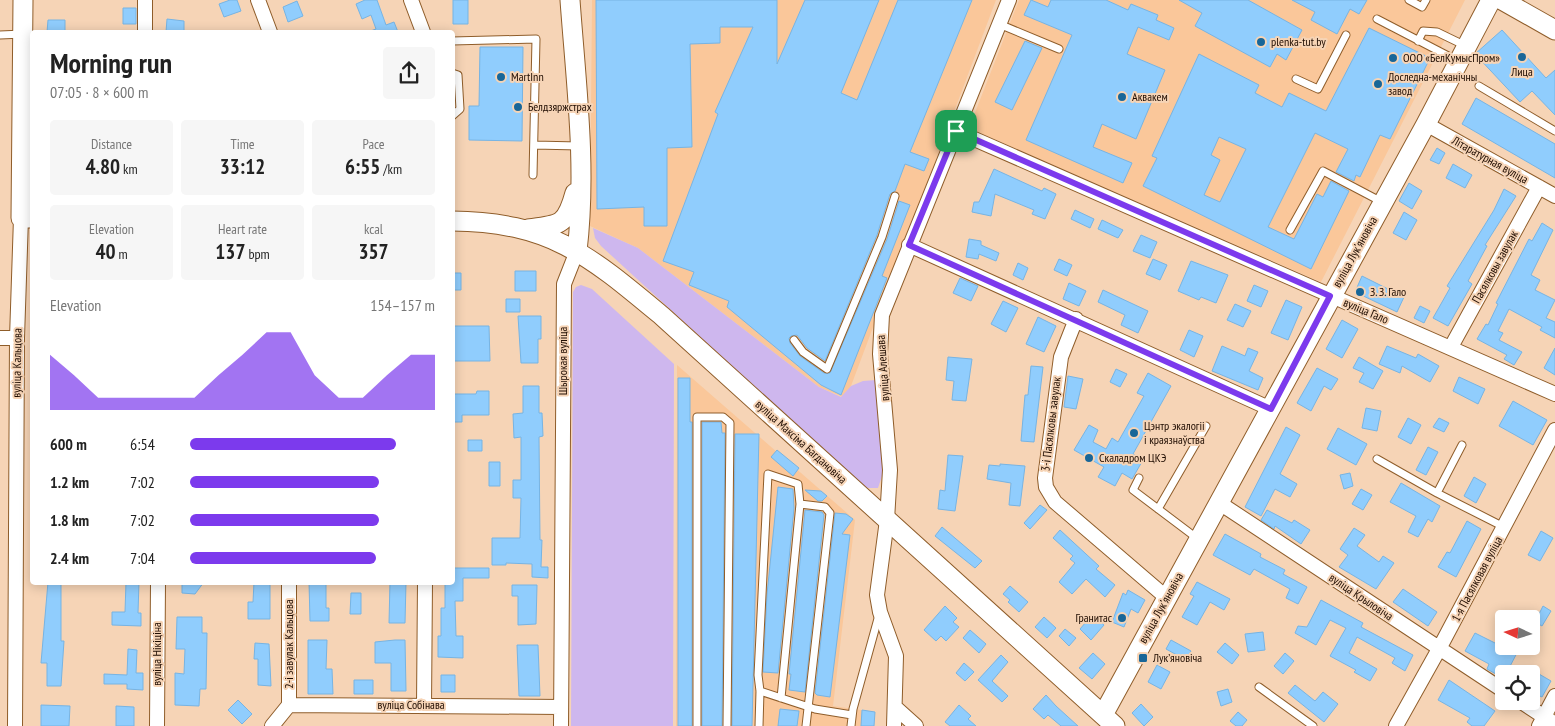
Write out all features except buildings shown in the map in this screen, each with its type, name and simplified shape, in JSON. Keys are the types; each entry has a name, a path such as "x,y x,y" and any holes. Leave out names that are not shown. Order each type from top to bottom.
{"main road":[{"name":"вуліца Кальцова","path":"23,0 27,218"},
{"name":"Шырокая вуліца","path":"570,0 580,146 580,226 577,251"},
{"name":"вуліца Лукʼяновіча","path":"1109,720 1167,598 1198,539 1426,124 1491,0"},
{"path":"1502,0 1555,30"},
{"path":"527,229 562,221 569,214 580,175"},
{"name":"вуліца Максіма Багдановіча","path":"455,221 494,223 527,229 577,251 594,261 662,316 1109,720"}],"street":[{"path":"145,0 145,30"},
{"path":"258,0 269,30"},
{"path":"411,0 422,30"},
{"name":"вуліца Алешава","path":"894,726 896,656 880,612 877,588 887,520 890,470 880,354 880,328 886,303 1009,0"},
{"name":"Літаратурная вуліца","path":"1426,124 1555,196"},
{"name":"вуліца Гало","path":"956,131 1555,394"},
{"name":"Пасялковы завулак","path":"1451,347 1539,187"},
{"name":"вуліца Кальцова","path":"15,726 16,338 27,218"},
{"path":"909,245 1076,319 1271,409"},
{"name":"Шырокая вуліца","path":"561,726 564,284 577,251"},
{"name":"3-і Пасялковы завулак","path":"1076,319 1061,356 1057,376 1045,478 1046,487 1055,502 1167,598"},
{"path":"0,338 16,338"},
{"name":"1-я Пасялковая вуліца","path":"1396,726 1555,430"},
{"name":"вуліца Крыловіча","path":"1218,502 1495,685"},
{"name":"вуліца Нікіціна","path":"157,726 158,585"},
{"name":"2-і завулак Кальцова","path":"289,705 290,585"},
{"path":"424,705 425,585"},
{"path":"1531,710 1546,722 1555,696"},
{"path":"276,724 289,705"},
{"name":"вуліца Собінава","path":"289,705 561,707"},
{"path":"896,708 916,726"}],"lane":[{"path":"1409,0 1422,7 1426,0"},
{"path":"1377,19 1418,41 1463,54"},
{"path":"999,24 1059,49"},
{"path":"1418,41 1423,31 1437,32 1463,54"},
{"path":"0,35 23,34"},
{"path":"1296,79 1318,89 1346,35"},
{"path":"455,41 536,39 533,175"},
{"path":"455,74 458,75 460,109 455,113"},
{"path":"1479,86 1555,131"},
{"path":"534,146 580,146"},
{"path":"1290,230 1322,171 1382,202"},
{"path":"794,340 803,352 827,369 882,237 895,196"},
{"path":"697,726 697,417 723,417 730,423 727,726"},
{"path":"1158,509 1206,426"},
{"path":"1437,493 1462,445"},
{"path":"1376,459 1504,527"},
{"path":"758,726 760,691 758,675 768,474 798,484 800,504 781,698"},
{"path":"1139,478 1133,490 1198,539"},
{"path":"800,504 825,507 830,513 806,726"},
{"path":"851,726 852,715 880,612"},
{"path":"1259,687 1313,726"},
{"path":"760,691 809,707 852,715"}],"shaded area":[{"path":"592,0 996,0 851,386 843,397 819,387 638,248 590,226"},
{"path":"1019,0 1465,0 1321,282 969,128"},
{"path":"593,228 638,248 819,387 841,397 851,386 863,381 876,380 882,463 882,476 878,488 868,488 862,485 601,246 595,238"},
{"path":"581,285 592,289 674,364 673,726 571,726 573,292 576,287"},
{"path":"677,365 855,520 833,706 875,712 874,726 676,726"}],"place":[{"name":"plenka-tut.by","path":"1261,42"},
{"name":"Лица","path":"1522,57"},
{"name":"ООО «БелКумысПром»","path":"1393,58"},
{"name":"MartInn","path":"501,77"},
{"name":"Доследна-механічны завод","path":"1378,84"},
{"name":"Аквакем","path":"1122,97"},
{"name":"Белдзяржстрах","path":"518,107"},
{"name":"З. З. Гало","path":"1360,292"},
{"name":"Цэнтр экалогіі і краязнаўства","path":"1134,433"},
{"name":"Скаладром ЦКЭ","path":"1089,458"},
{"name":"Гранитас","path":"1122,618"},
{"name":"Лукʼяновіча","path":"1143,658"}],"route":[{"path":"956,131 1330,296 1271,409 1076,319 909,245 956,131"}]}
